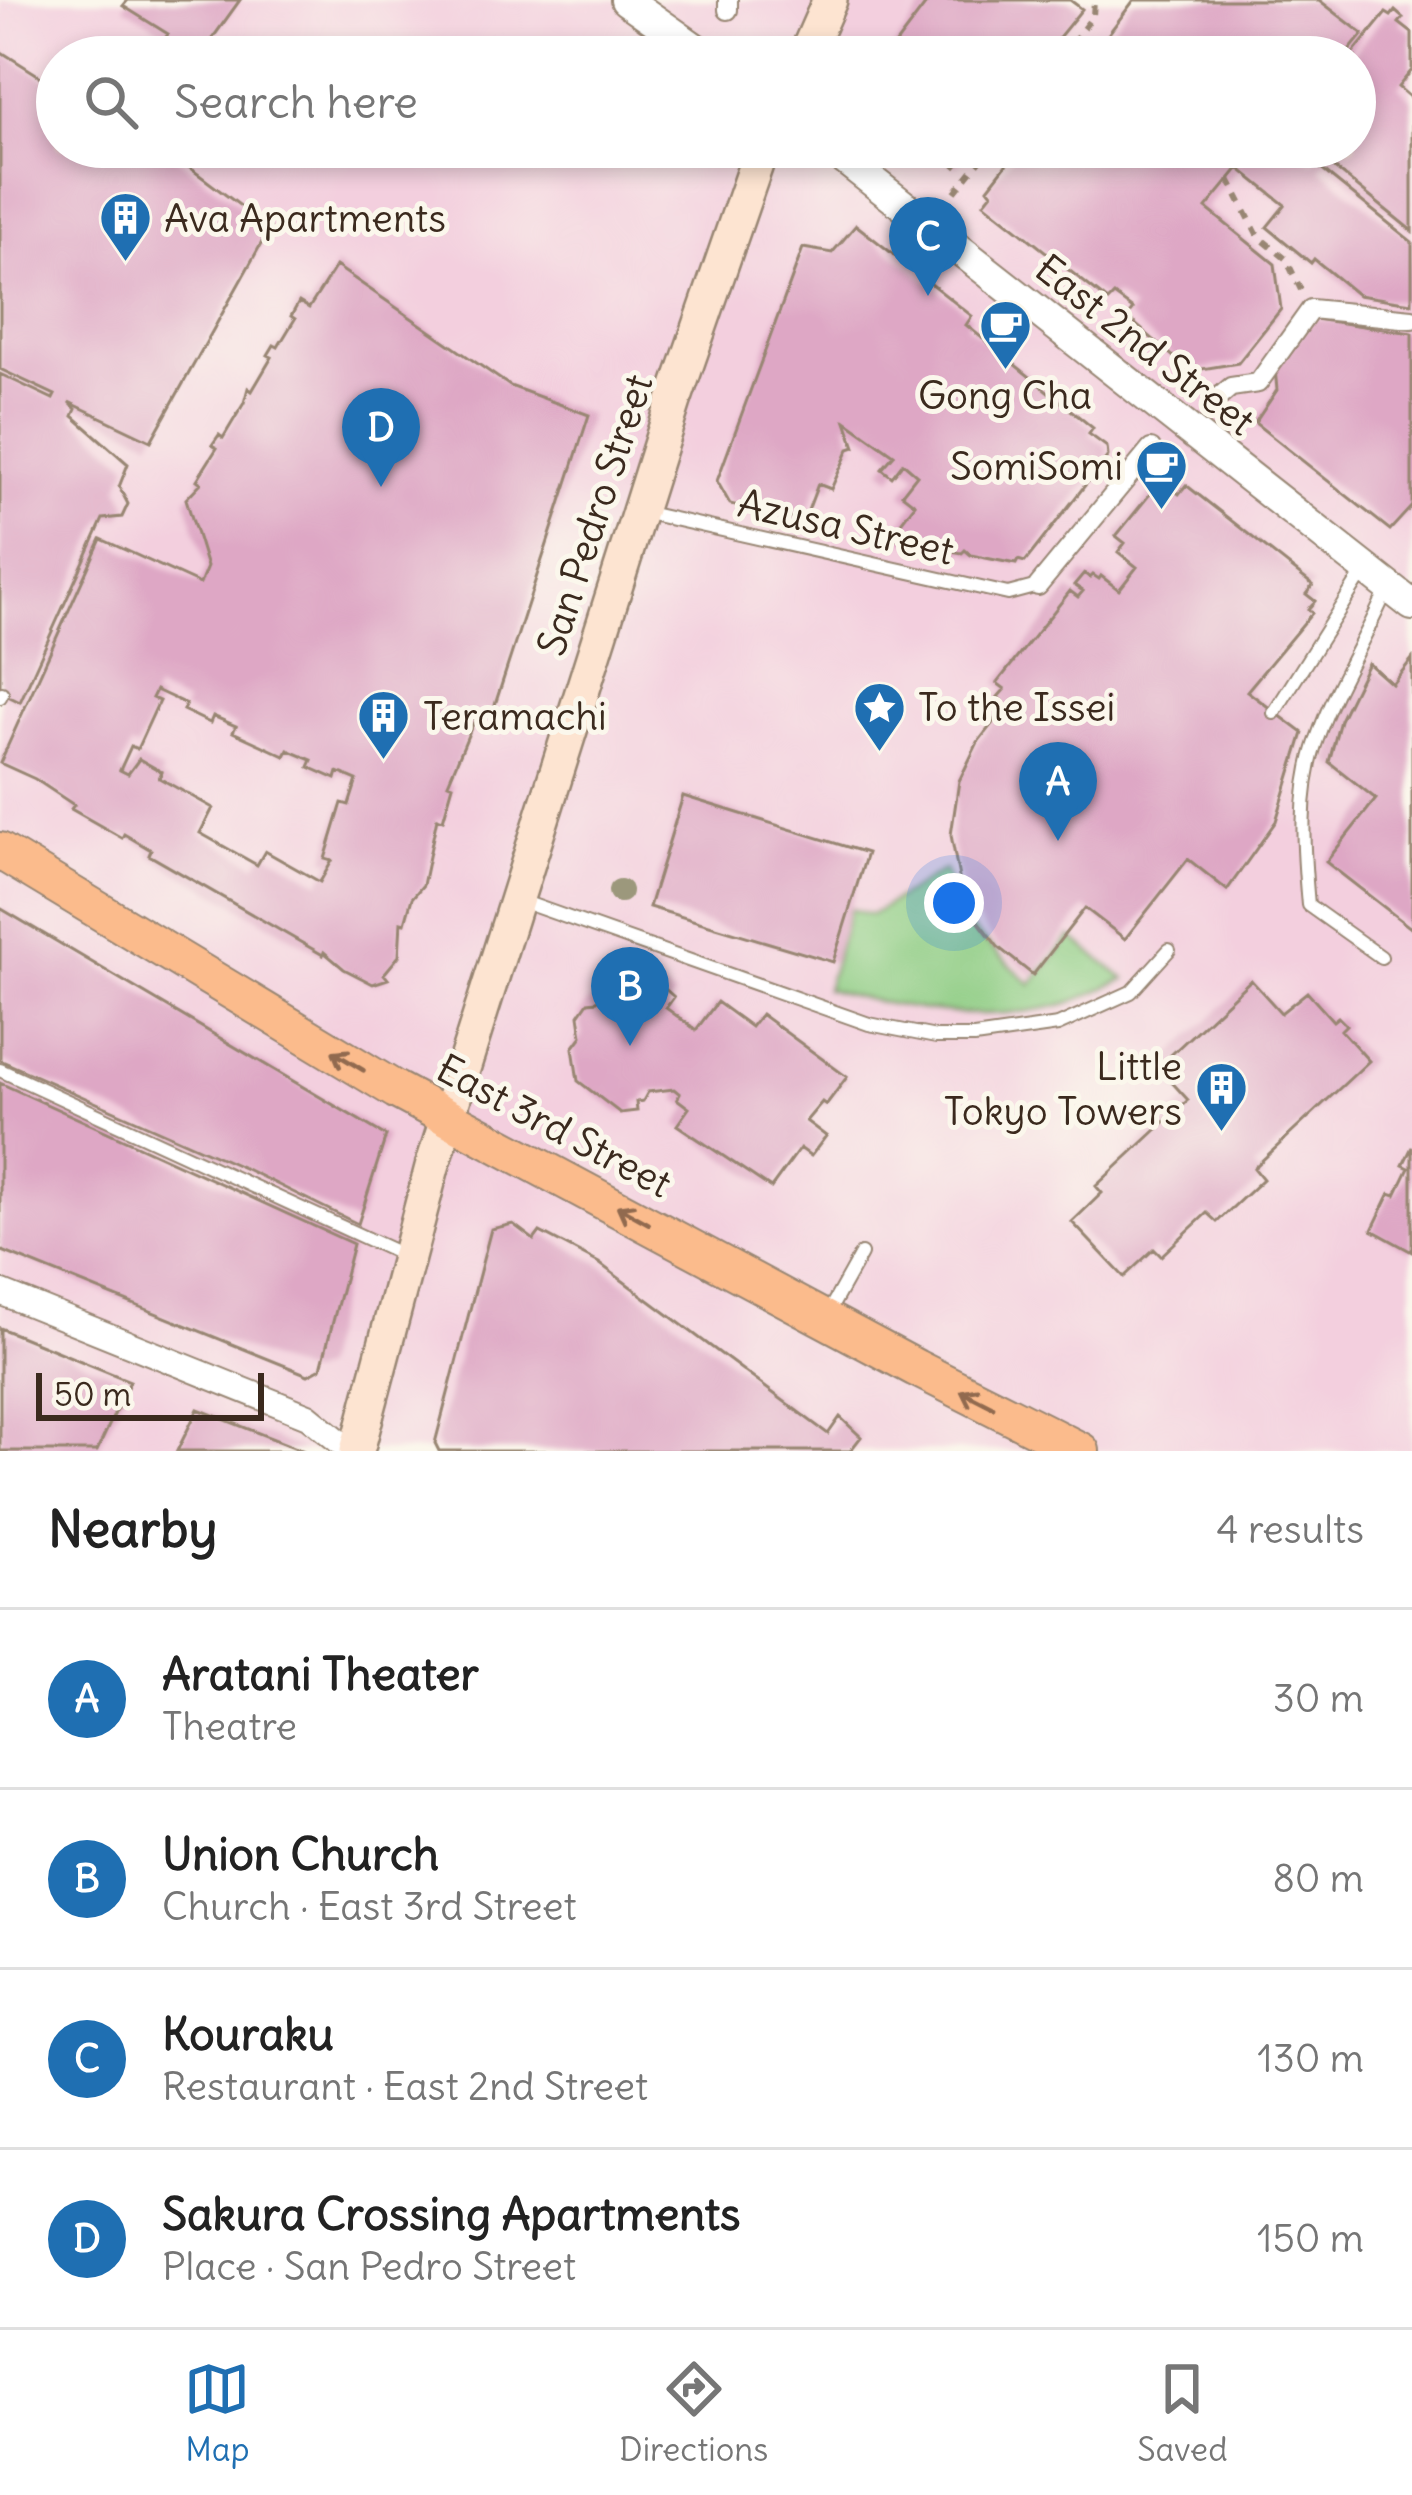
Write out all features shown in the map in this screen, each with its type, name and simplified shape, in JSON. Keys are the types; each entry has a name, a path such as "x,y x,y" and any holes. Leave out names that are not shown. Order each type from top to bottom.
{"main road":[{"path":"814,36 830,0"},
{"name":"San Pedro Street","path":"354,1451 517,900 755,168"},
{"name":"East 3rd Street","path":"0,851 396,1090 1062,1447"}],"street":[{"path":"626,0 677,36"},
{"name":"East 2nd Street","path":"857,168 1389,586"},
{"path":"1218,398 1232,387 1258,383 1311,310 1412,320"},
{"path":"1038,586 1151,449"},
{"path":"0,1292 308,1416 354,1451"}],"lane":[{"name":"Azusa Street","path":"640,512 1008,594 1038,586"},
{"path":"1274,713 1389,586"},
{"path":"1381,957 1308,905 1301,832 1315,742 1389,586"},
{"path":"517,900 869,1024 936,1037 974,1037 1058,1025 1131,992 1169,950"},
{"path":"0,1070 408,1257"},
{"path":"825,1319 861,1254"}],"path":[{"path":"1078,36 1094,16 1094,0"},
{"path":"956,191 974,168"},
{"path":"1229,179 1258,236 1286,259 1311,310"}],"shaded area":[{"path":"0,0 1412,0 1412,1451 0,1451"}],"green space":[{"path":"944,870 968,926 1031,984 1071,937 1125,979 1065,1004 1005,1013 915,1009 826,989 850,909 871,915"}],"building":[{"path":"128,0 240,0 214,36 167,36 123,6"},
{"path":"929,0 1070,0 1082,9 1060,36 902,36"},
{"path":"1134,0 1319,0 1363,34 1361,36 1107,36"},
{"path":"1395,11 1403,18 1399,23 1412,33 1412,70 1398,87 1412,99 1412,231 1335,168 1376,168 1376,36 1367,36 1386,13 1391,16"},
{"name":"Ava Apartments","path":"0,51 36,74 36,168 190,168 270,228 151,441 69,402 76,409 73,416 128,464 119,487 128,504 122,517 103,519 20,702 0,692 0,374 53,399 55,395 0,369"},
{"path":"1004,168 1239,168 1206,208 1275,264 1281,309 1238,363 1190,371 1127,317 1133,309 1114,295 1108,301 984,203 992,193 988,188"},
{"path":"1239,168 1320,168 1412,242 1412,303 1358,295 1314,259 1311,263 1267,227 1285,205"},
{"path":"856,225 972,316 966,325 1093,428 1089,434 1107,447 1108,456 1025,562 940,549 927,539 922,544 889,538 915,504 902,494 917,475 903,463 892,477 882,469 894,455 846,421 855,447 849,449 831,489 818,484 804,521 730,504 717,481 803,248 832,253"},
{"path":"336,266 510,386 589,415 492,714 480,710 471,728 448,783 453,785 443,820 437,818 423,885 412,898 405,923 401,922 399,956 384,974 388,979 373,984 149,855 151,850 124,834 122,838 71,809 74,805 35,779 0,763 101,539 200,584 207,567 186,499 201,483 197,480 217,448 212,445 219,435 223,438 248,388 252,391 272,357 268,355 295,319 291,316 299,302 309,308","holes":["156,690 186,704 183,710 210,723 213,716 236,726 233,732 285,756 288,750 312,760 309,767 336,779 338,772 357,780 349,805 342,803 325,859 332,861 320,882 265,851 257,865 200,833 213,808 159,778 162,772 139,759 128,774 120,770 131,746 137,749 159,701 152,698"]},
{"path":"1314,319 1412,333 1412,506 1390,530 1255,423 1277,390 1275,368"},
{"path":"1186,485 1313,585 1306,594 1315,601 1308,609 1312,613 1247,691 1303,733 1276,821 1227,890 1188,859 1125,939 1085,908 1033,975 998,947 961,888 951,835 959,781 978,742 1002,711 998,697 1005,689 997,683 1070,591 1078,597 1083,591 1074,585 1084,573 1090,578 1101,576 1119,590 1137,567 1118,552 1125,543 1116,536 1154,489 1163,495 1170,487 1179,494"},
{"path":"1412,659 1412,929 1326,862 1376,799 1329,762 1340,720 1368,663 1392,684"},
{"path":"683,796 867,853 833,962 649,907"},
{"path":"0,908 386,1136 358,1224 0,1060"},
{"path":"645,971 674,997 666,1008 696,1030 717,1002 751,1027 761,1014 847,1077 826,1105 822,1102 806,1121 826,1136 811,1156 800,1148 771,1188 677,1125 689,1108 677,1099 680,1094 674,1089 648,1092 643,1101 636,1102 637,1111 620,1113 578,1081 573,1048 582,1036 579,1015 588,1002 597,1001 615,975"},
{"name":"Little Tokyo Towers","path":"1251,980 1281,1013 1307,992 1333,1021 1338,1017 1346,1025 1341,1030 1369,1061 1254,1168 1263,1179 1217,1222 1207,1213 1161,1256 1154,1249 1124,1277 1072,1222 1102,1193 1096,1186 1188,1100 1158,1067"},
{"path":"0,1083 353,1244 321,1368 308,1375 0,1250"},
{"path":"1412,1147 1412,1252 1372,1230 1390,1193 1396,1195 1409,1168 1403,1165"},
{"path":"513,1224 534,1240 540,1232 599,1263 828,1434 840,1417 861,1437 850,1451 439,1451 435,1443 491,1229"},
{"path":"0,1328 130,1381 97,1451 0,1451"},
{"path":"198,1409 304,1451 177,1451"}],"place":[{"name":"Ava Apartments","path":"125,264"},
{"name":"Kouraku","path":"928,296"},
{"name":"Gong Cha","path":"1005,371"},
{"name":"Sakura Crossing Apartments","path":"381,487"},
{"name":"SomiSomi","path":"1162,512"},
{"name":"To the Issei","path":"879,753"},
{"name":"Teramachi","path":"384,762"},
{"name":"Aratani Theater","path":"1058,841"},
{"name":"Union Church","path":"630,1046"},
{"name":"Little Tokyo Towers","path":"1221,1134"}]}
